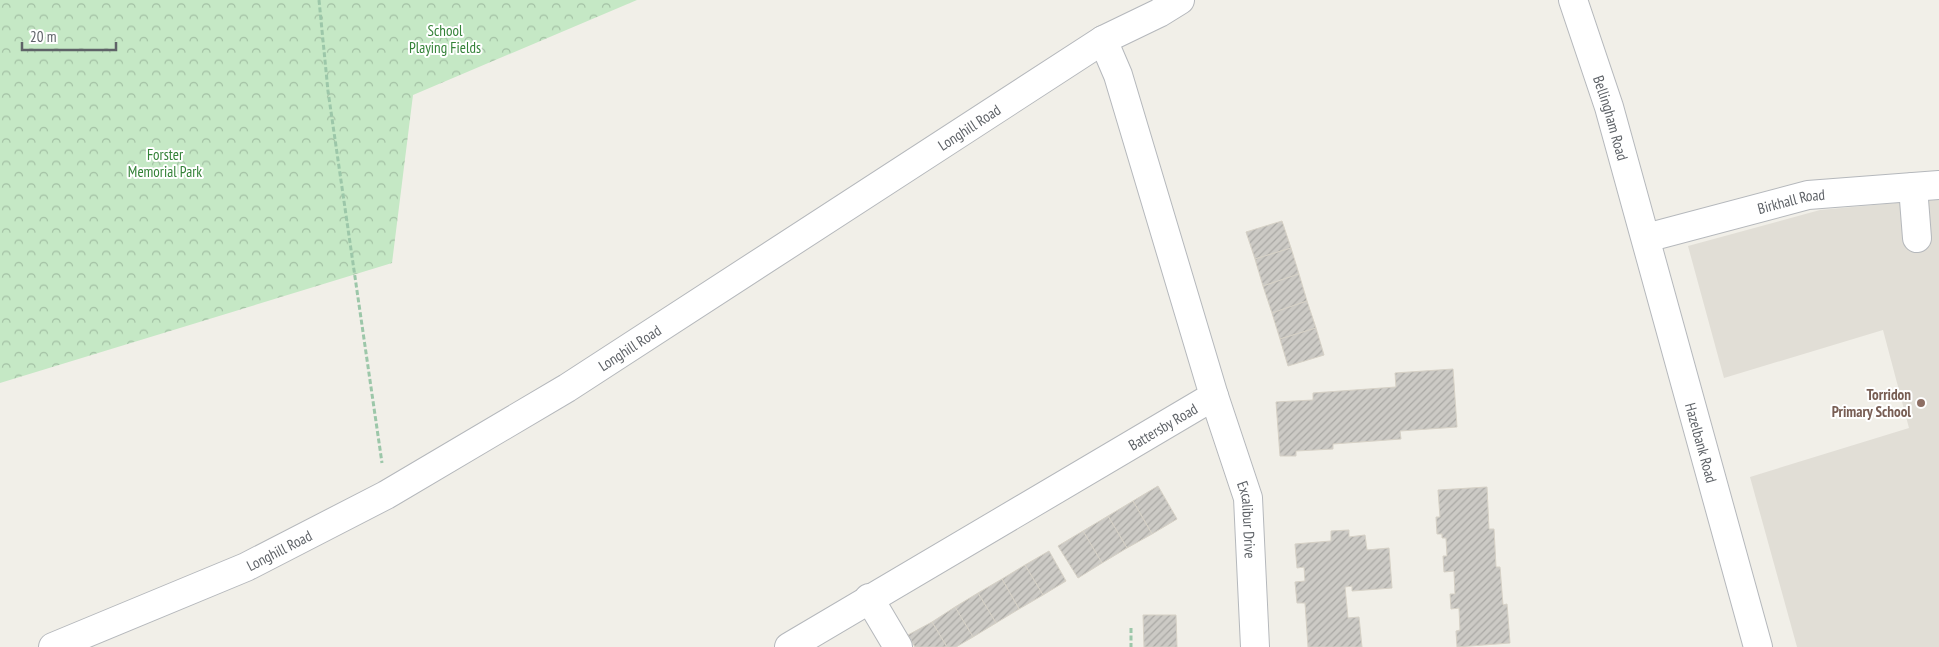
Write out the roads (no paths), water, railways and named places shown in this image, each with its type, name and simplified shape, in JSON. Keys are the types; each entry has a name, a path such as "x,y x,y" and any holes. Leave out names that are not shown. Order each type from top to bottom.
{"street":[{"name":"Longhill Road","path":"53,647 246,567 386,495 566,388 1103,40 1159,13 1180,0"},
{"name":"Bellingham Road","path":"1573,0 1609,107 1646,238"},
{"name":"Battersby Road","path":"789,647 869,598 1214,396 1118,75 1103,40"},
{"name":"Birkhall Road","path":"1646,238 1808,196 1926,186"},
{"path":"1917,238 1926,186"},
{"name":"Hazelbank Road","path":"1646,238 1758,647"},
{"name":"Excalibur Drive","path":"1214,396 1248,498 1255,647"},
{"path":"869,598 898,647"}],"place":[{"name":"Torridon Primary School","path":"1921,403"}],"park label":[{"name":"School Playing Fields","path":"445,38"},
{"name":"Forster Memorial Park","path":"165,162"}]}
